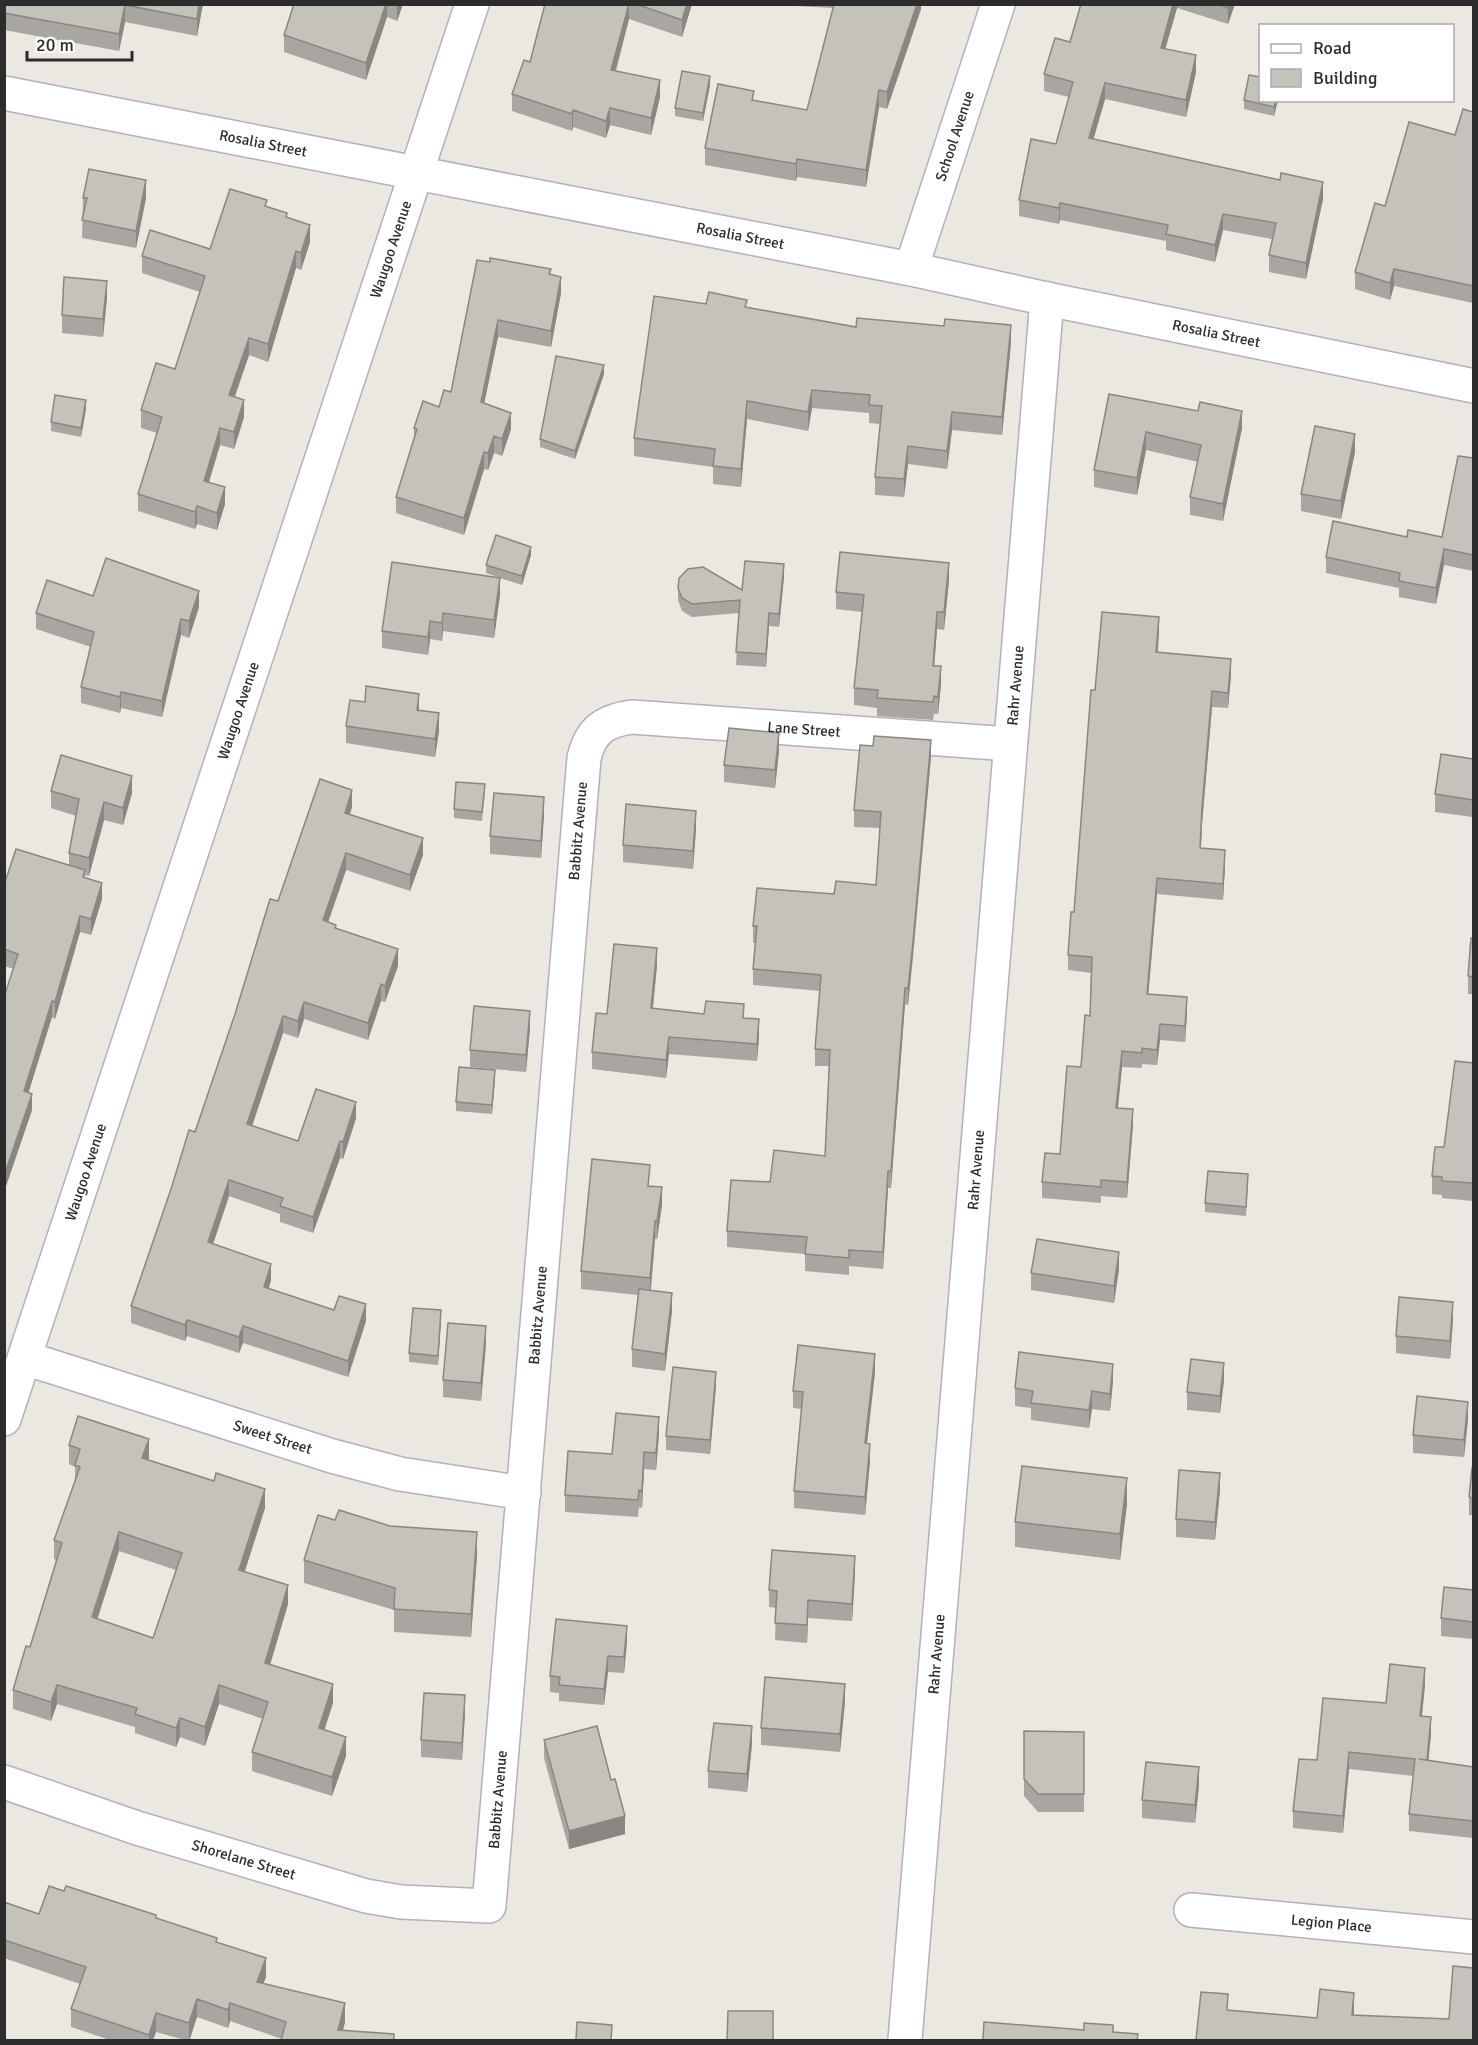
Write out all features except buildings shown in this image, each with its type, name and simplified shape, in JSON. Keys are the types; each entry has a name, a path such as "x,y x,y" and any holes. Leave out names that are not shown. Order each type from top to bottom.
{"street":[{"name":"Waugoo Avenue","path":"4,1419 472,4"},
{"name":"School Avenue","path":"911,269 998,4"},
{"name":"Rosalia Street","path":"4,93 911,269 1473,386"},
{"name":"Rahr Avenue","path":"905,2040 1047,299"},
{"name":"Lane Street","path":"599,728 613,720 632,717 1010,744"},
{"name":"Babbitz Avenue","path":"489,1906 584,758 588,743 599,728"},
{"name":"Sweet Street","path":"25,1358 332,1456 400,1474 524,1493"},
{"name":"Shorelane Street","path":"4,1782 137,1828 366,1896 401,1902 489,1906"},
{"name":"Legion Place","path":"1191,1910 1473,1937"}]}
